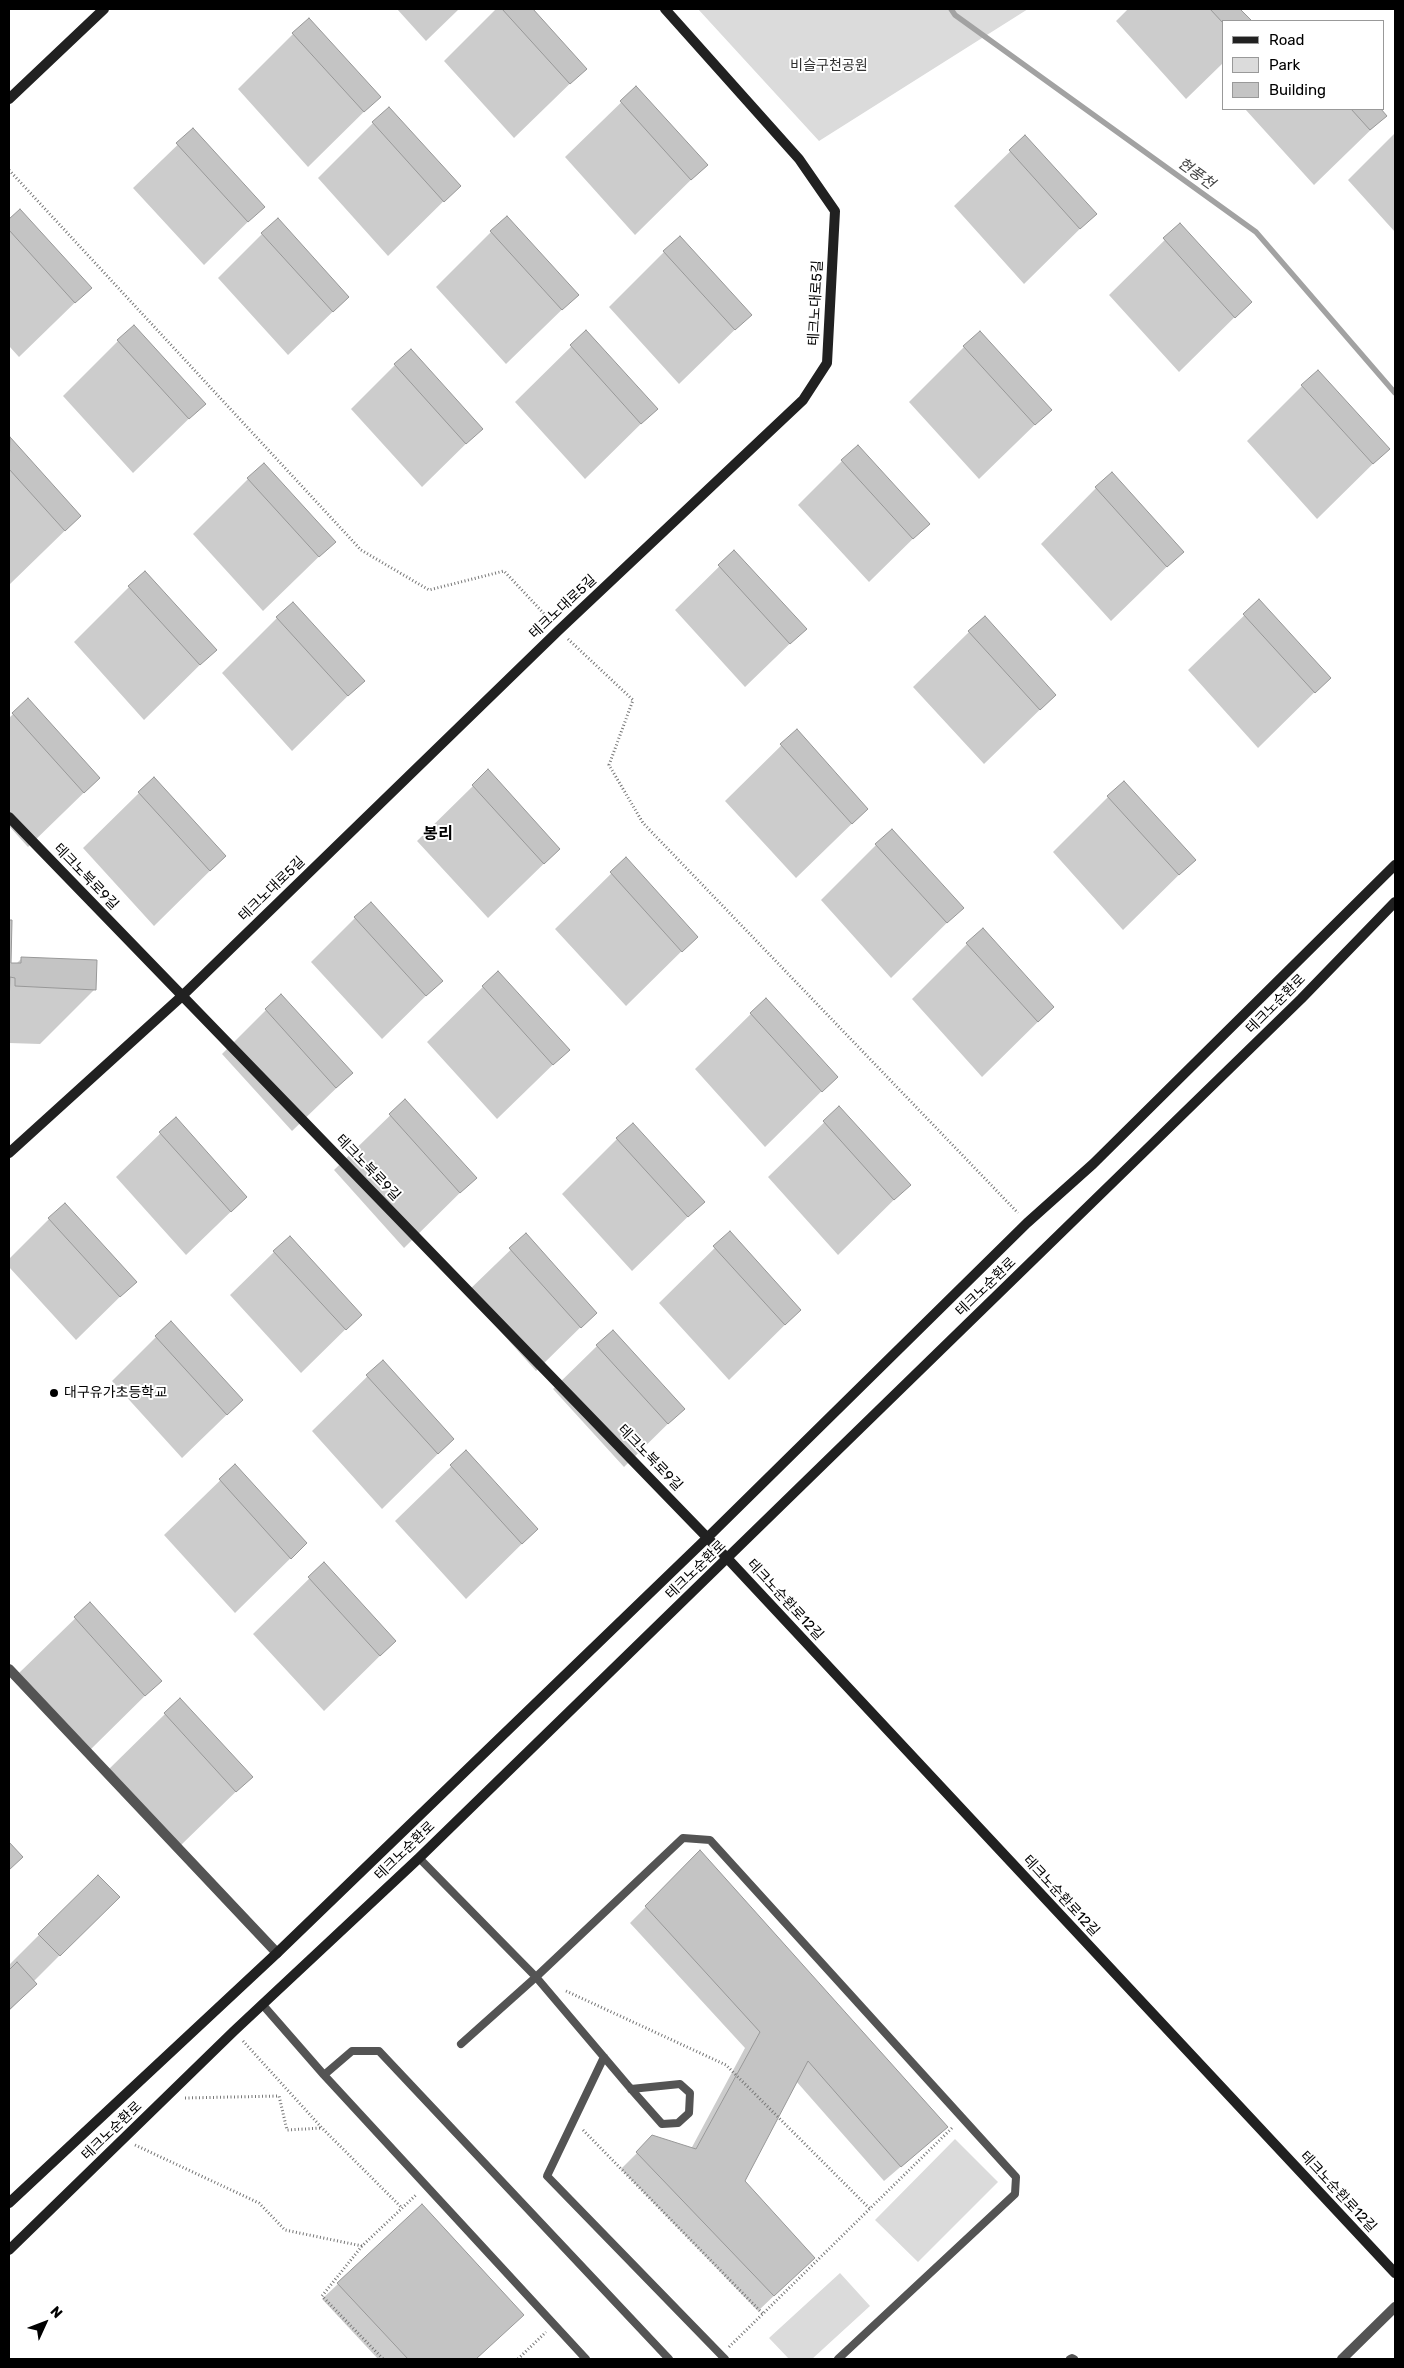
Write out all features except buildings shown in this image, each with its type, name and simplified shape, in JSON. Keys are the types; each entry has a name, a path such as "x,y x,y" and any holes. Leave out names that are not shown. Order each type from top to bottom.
{"street":[{"path":"9,99 104,9"},
{"name":"테크노대로5길","path":"9,1152 181,996 559,630 803,400 827,363 835,211 799,160 665,9"},
{"name":"테크노북로9길","path":"9,817 707,1538"},
{"name":"테크노순환로","path":"9,2203 277,1953 707,1538 1028,1223 1093,1164 1395,865"},
{"name":"테크노순환로","path":"9,2250 262,2004 419,1858 728,1558 1301,999 1395,902"},
{"name":"테크노순환로12길","path":"707,1538 728,1558 1395,2273"},
{"path":"9,1669 277,1953"},
{"path":"1342,2359 1395,2307"}],"lane":[{"path":"461,2044 536,1977 683,1838 710,1840 1016,2177 1016,2194 838,2359"},
{"path":"419,1858 536,1977 631,2089 662,2124 678,2123 689,2113 690,2093 680,2084 631,2089"},
{"path":"262,2004 324,2075 586,2359"},
{"path":"324,2075 352,2051 380,2051 669,2359"},
{"path":"604,2057 547,2176 723,2357"}],"path":[{"path":"9,170 361,550 429,590 504,571 559,630 633,700 609,765 643,823 1028,1223"},
{"path":"563,1990 726,2065 870,2209"},
{"path":"234,2031 322,2128 402,2208"},
{"path":"165,2099 279,2096 287,2130 322,2128"},
{"path":"723,2357 763,2314 962,2118"},
{"path":"574,2120 763,2314"},
{"path":"123,2140 259,2202 285,2230 362,2246"},
{"path":"383,2359 322,2296 362,2246 426,2186"},
{"path":"518,2359 553,2324"}],"green space":[{"name":"비슬구천공원","path":"698,9 1028,9 819,141"},
{"path":"955,2139 998,2182 918,2262 875,2220"},
{"path":"840,2273 870,2306 812,2359 789,2359 769,2338"}],"waterway":[{"name":"현풍천","path":"951,9 955,15 1256,232 1395,393"}],"place":[{"name":"대구유가초등학교","path":"54,1393"}],"district":[{"name":"봉리","path":"438,834"}]}
